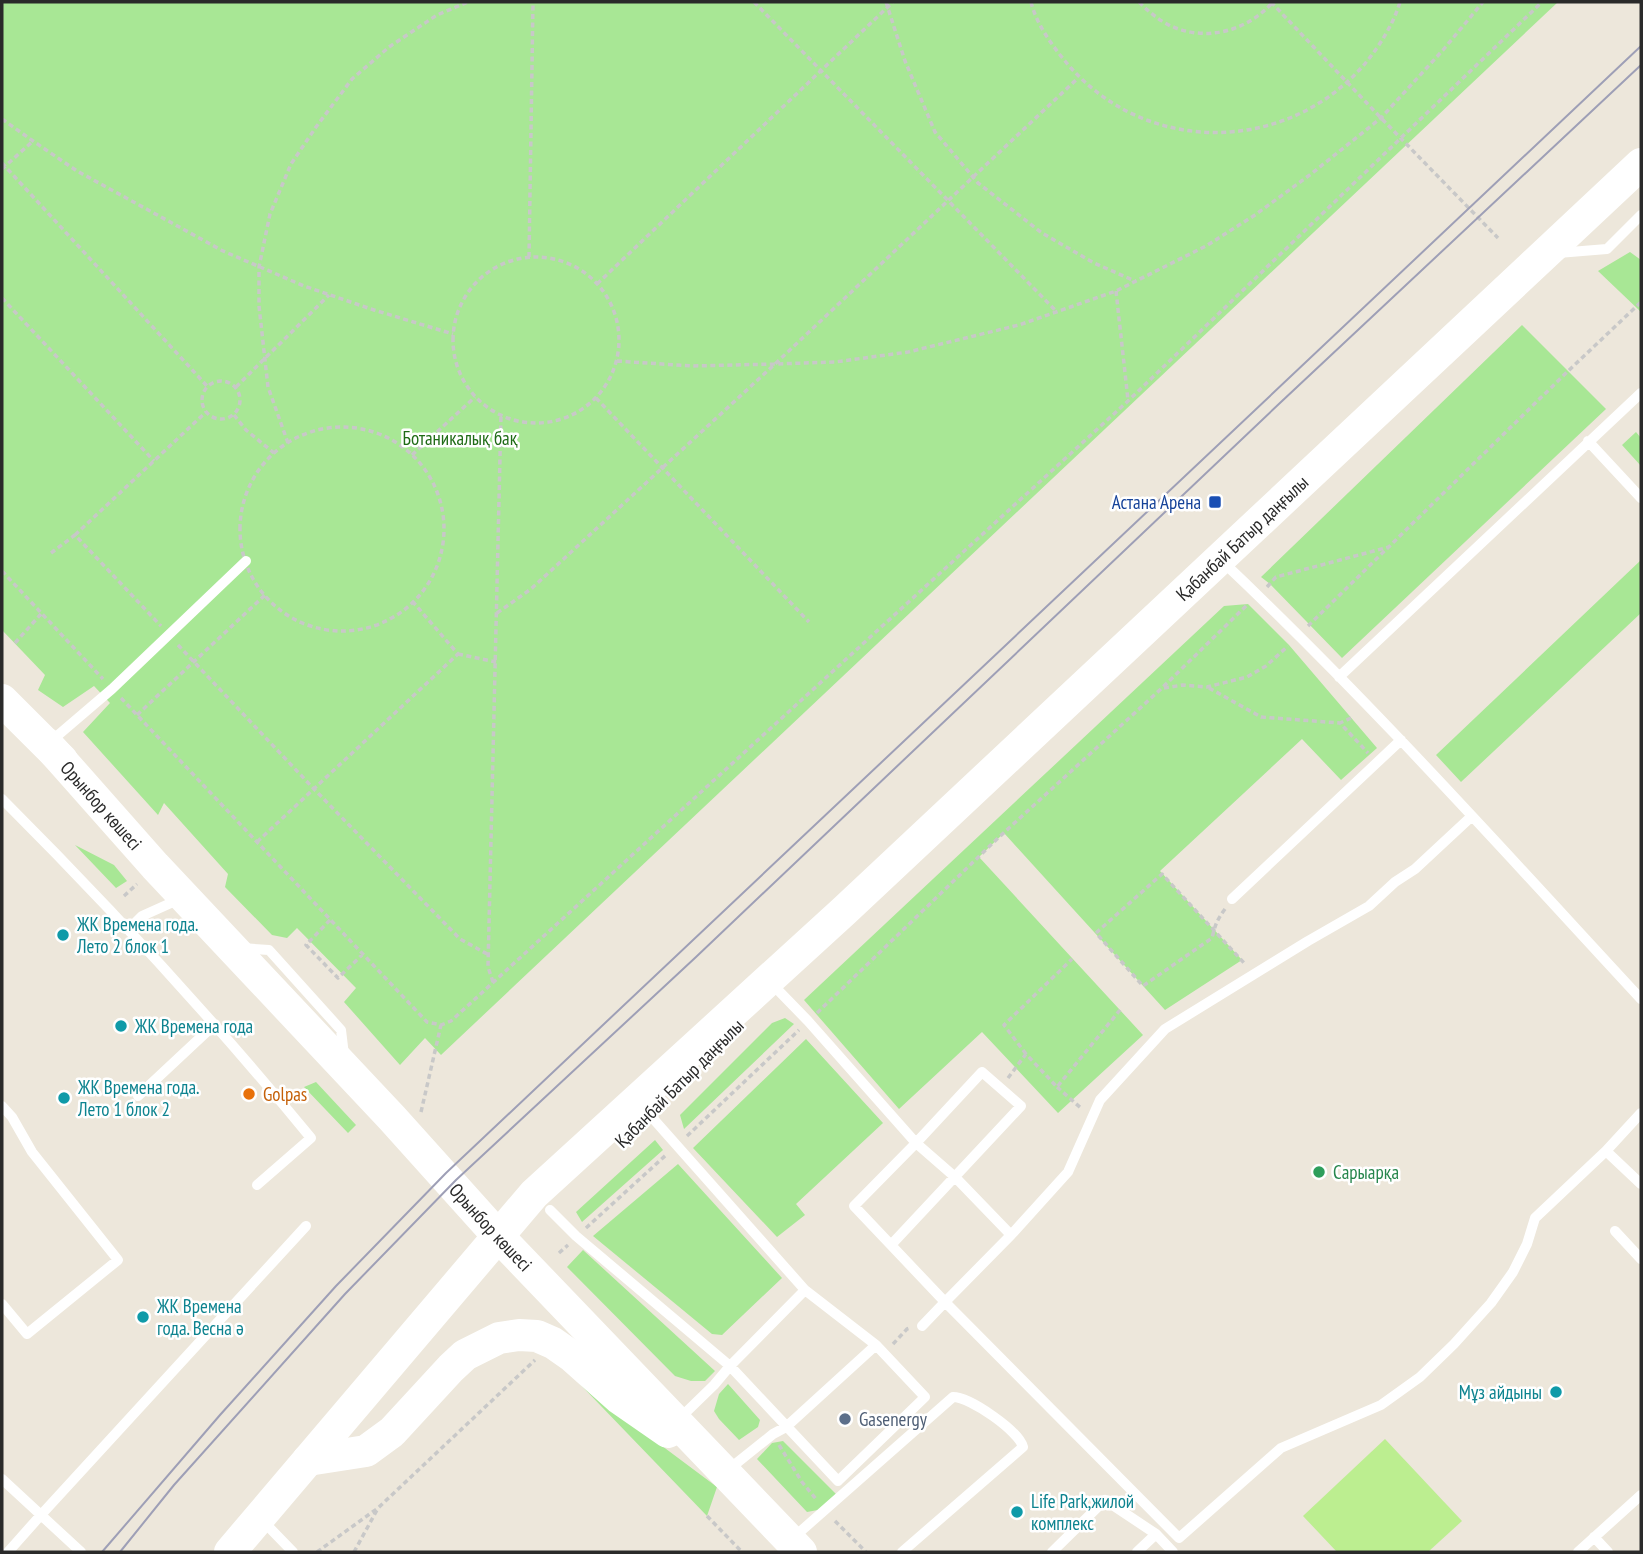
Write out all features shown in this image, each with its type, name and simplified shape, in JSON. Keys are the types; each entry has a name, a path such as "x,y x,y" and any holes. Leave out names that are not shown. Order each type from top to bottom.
{"main road":[{"name":"Қабанбай Батыр даңғылы","path":"230,1552 534,1194 844,911 1641,164"},
{"name":"Орынбор көшесі","path":"2,700 159,862 185,896"},
{"name":"Орынбор көшесі","path":"47,744 142,851 346,1068 499,1237 796,1546"},
{"name":"Қабанбай Батыр даңғылы","path":"499,1237 550,1210 775,987 844,911"},
{"path":"308,1460 366,1451 393,1432 465,1355 499,1338 519,1335 537,1336 552,1343 573,1357 630,1406 721,1468"}],"lane":[{"path":"1545,255 1607,249 1641,215"},
{"path":"1339,677 1641,393"},
{"path":"1588,441 1641,498"},
{"path":"1220,559 1401,740 1641,999"},
{"path":"47,744 112,689 246,561"},
{"path":"1232,899 1401,740"},
{"path":"2,799 68,865 215,1024 311,1138 257,1185"},
{"path":"922,1326 1068,1172 1100,1100 1165,1029 1369,906 1395,882 1415,869 1472,816"},
{"path":"108,831 142,851"},
{"path":"128,930 142,916 185,896"},
{"path":"775,987 916,1143 955,1177 1011,1235"},
{"path":"138,1096 215,1024"},
{"path":"891,1245 1021,1106 982,1072 854,1206 945,1302 1179,1538 1281,1448 1381,1405 1420,1377 1491,1303 1513,1272 1527,1244 1535,1218 1641,1113"},
{"path":"2,1106 12,1117 32,1152 118,1260 27,1334 2,1304"},
{"path":"550,1210 576,1236 730,1366 838,1481 925,1396 880,1349 805,1290 649,1114"},
{"path":"1606,1150 1641,1184"},
{"path":"8,1552 306,1226"},
{"path":"1615,1231 1641,1259"},
{"path":"677,1421 805,1290"},
{"path":"721,1468 786,1427 880,1349"},
{"path":"796,1546 825,1510 953,1397 961,1397 983,1409 1022,1441 1023,1447 902,1552"},
{"path":"2,1479 80,1552"},
{"path":"1578,1552 1641,1495"},
{"path":"1052,1552 1105,1500 1156,1534 1173,1552"},
{"path":"259,1518 293,1552"},
{"path":"1137,1552 1156,1534"},
{"path":"1594,1537 1608,1552"}],"path":[{"path":"288,443 268,387 260,306 259,267 270,214 291,164 352,79 398,41 437,15 468,2"},
{"path":"529,257 533,2"},
{"path":"754,2 1056,312"},
{"path":"886,2 905,61 935,132 978,183 1041,233 1135,281"},
{"path":"597,284 894,2"},
{"path":"1031,2 1051,45 1078,78 1111,104 1149,122 1191,132 1233,133 1275,125 1313,108 1348,83 1375,51 1400,2"},
{"path":"1139,2 1166,24 1197,33 1213,33 1245,25 1259,16 1272,2 1498,238"},
{"path":"617,361 692,366 775,364 835,362 908,352 1019,325 1116,291 1206,246 1255,215 1311,174 1381,118 1483,2"},
{"path":"2,571 362,955 427,1022 441,1026 452,1021 494,983 1129,401 1542,2"},
{"path":"497,613 531,589 775,364 1078,78"},
{"path":"2,118 77,171 223,251 329,294 453,334"},
{"path":"33,141 3,166 207,386"},
{"path":"529,257 564,262 580,269 597,284 613,309 620,344 617,361 607,383 596,398 572,415 548,422 524,422 491,410 475,396 458,368 453,334 465,297 477,282 501,265 529,257"},
{"path":"1116,291 1129,401"},
{"path":"236,387 329,294"},
{"path":"2,298 154,461"},
{"path":"559,1253 678,1145 997,839 1162,688 1276,578 1389,547 1641,302"},
{"path":"218,380 236,387 241,398 234,415 221,419 206,412 202,397 207,386 218,380"},
{"path":"412,455 475,396"},
{"path":"596,398 808,622"},
{"path":"51,553 75,535 206,412"},
{"path":"234,415 246,430 274,453"},
{"path":"494,983 488,967 501,415"},
{"path":"352,428 368,431 399,445 423,467 439,497 443,514 443,547 427,586 397,615 382,623 350,631 300,622 265,595 252,576 242,544 242,511 246,495 263,466 274,453 288,443 318,430 352,428"},
{"path":"75,535 314,789 460,939 489,955"},
{"path":"137,715 265,595"},
{"path":"413,602 458,654 496,662"},
{"path":"15,643 42,613"},
{"path":"257,842 458,654"},
{"path":"1208,687 1261,718 1340,723 1351,718"},
{"path":"1340,723 1377,762"},
{"path":"1232,899 1216,921 1214,929 1212,938 1143,986 1096,933 1162,874 1214,929 1254,974"},
{"path":"124,896 137,884"},
{"path":"330,920 306,945 338,978 362,955"},
{"path":"1072,959 1004,1025 1026,1054 1057,1087 1092,1118"},
{"path":"1057,1087 1120,1010"},
{"path":"414,1142 441,1026"},
{"path":"1000,1088 1026,1054"},
{"path":"880,1349 907,1329 922,1326"},
{"path":"317,1552 378,1508 538,1358"},
{"path":"773,1434 802,1482 866,1552"},
{"path":"354,1552 378,1508"},
{"path":"707,1516 742,1552"}],"green space":[{"name":"Ботаникалық бақ","path":"2,2 1558,2 441,1055 425,1038 400,1065 344,1002 356,988 297,928 287,938 272,935 225,887 228,874 164,803 158,815 83,732 110,703 94,686 63,707 38,690 45,675 2,630"},
{"path":"1630,252 1641,260 1641,312 1598,271"},
{"path":"1522,325 1606,409 1342,658 1261,577"},
{"path":"1636,432 1641,438 1641,466 1622,445"},
{"path":"1641,560 1641,613 1461,782 1436,755"},
{"path":"1248,604 1289,645 1377,748 1341,780 1302,739 1160,871 1242,960 1165,1010 1004,833 979,857 1143,1035 1058,1113 982,1032 899,1109 804,1000 1224,606"},
{"path":"75,845 114,865 127,881 116,888"},
{"path":"785,1018 794,1024 684,1129 680,1115 772,1023"},
{"path":"806,1039 883,1123 796,1204 805,1215 777,1237 693,1148"},
{"path":"316,1082 356,1125 348,1133 304,1087"},
{"path":"655,1140 663,1150 582,1222 576,1212"},
{"path":"678,1164 782,1278 722,1335 712,1334 593,1236"},
{"path":"583,1250 715,1371 705,1381 691,1381 675,1376 567,1267"},
{"path":"548,1351 638,1428 717,1487 707,1516"},
{"path":"728,1384 760,1420 758,1427 739,1440 714,1411 719,1394"},
{"path":"1385,1439 1462,1521 1428,1552 1337,1552 1303,1516"},
{"path":"783,1441 837,1495 823,1509 807,1512 757,1459 772,1443"}],"tram line":[{"path":"102,1552 336,1286 446,1173 1641,46"},
{"path":"120,1552 174,1485 345,1294 456,1180 1641,65"}],"place":[{"name":"Астана Арена","path":"1215,502"},
{"name":"ЖК Времена года. Лето 2 блок 1","path":"63,935"},
{"name":"ЖК Времена года","path":"121,1026"},
{"name":"Golpas","path":"249,1094"},
{"name":"ЖК Времена года. Лето 1 блок 2","path":"64,1098"},
{"name":"Сарыарқа","path":"1319,1172"},
{"name":"ЖК Времена года. Весна ә","path":"143,1317"},
{"name":"Мұз айдыны","path":"1556,1392"},
{"name":"Gasenergy","path":"845,1419"},
{"name":"Life Park,жилой комплекс","path":"1017,1512"}]}
